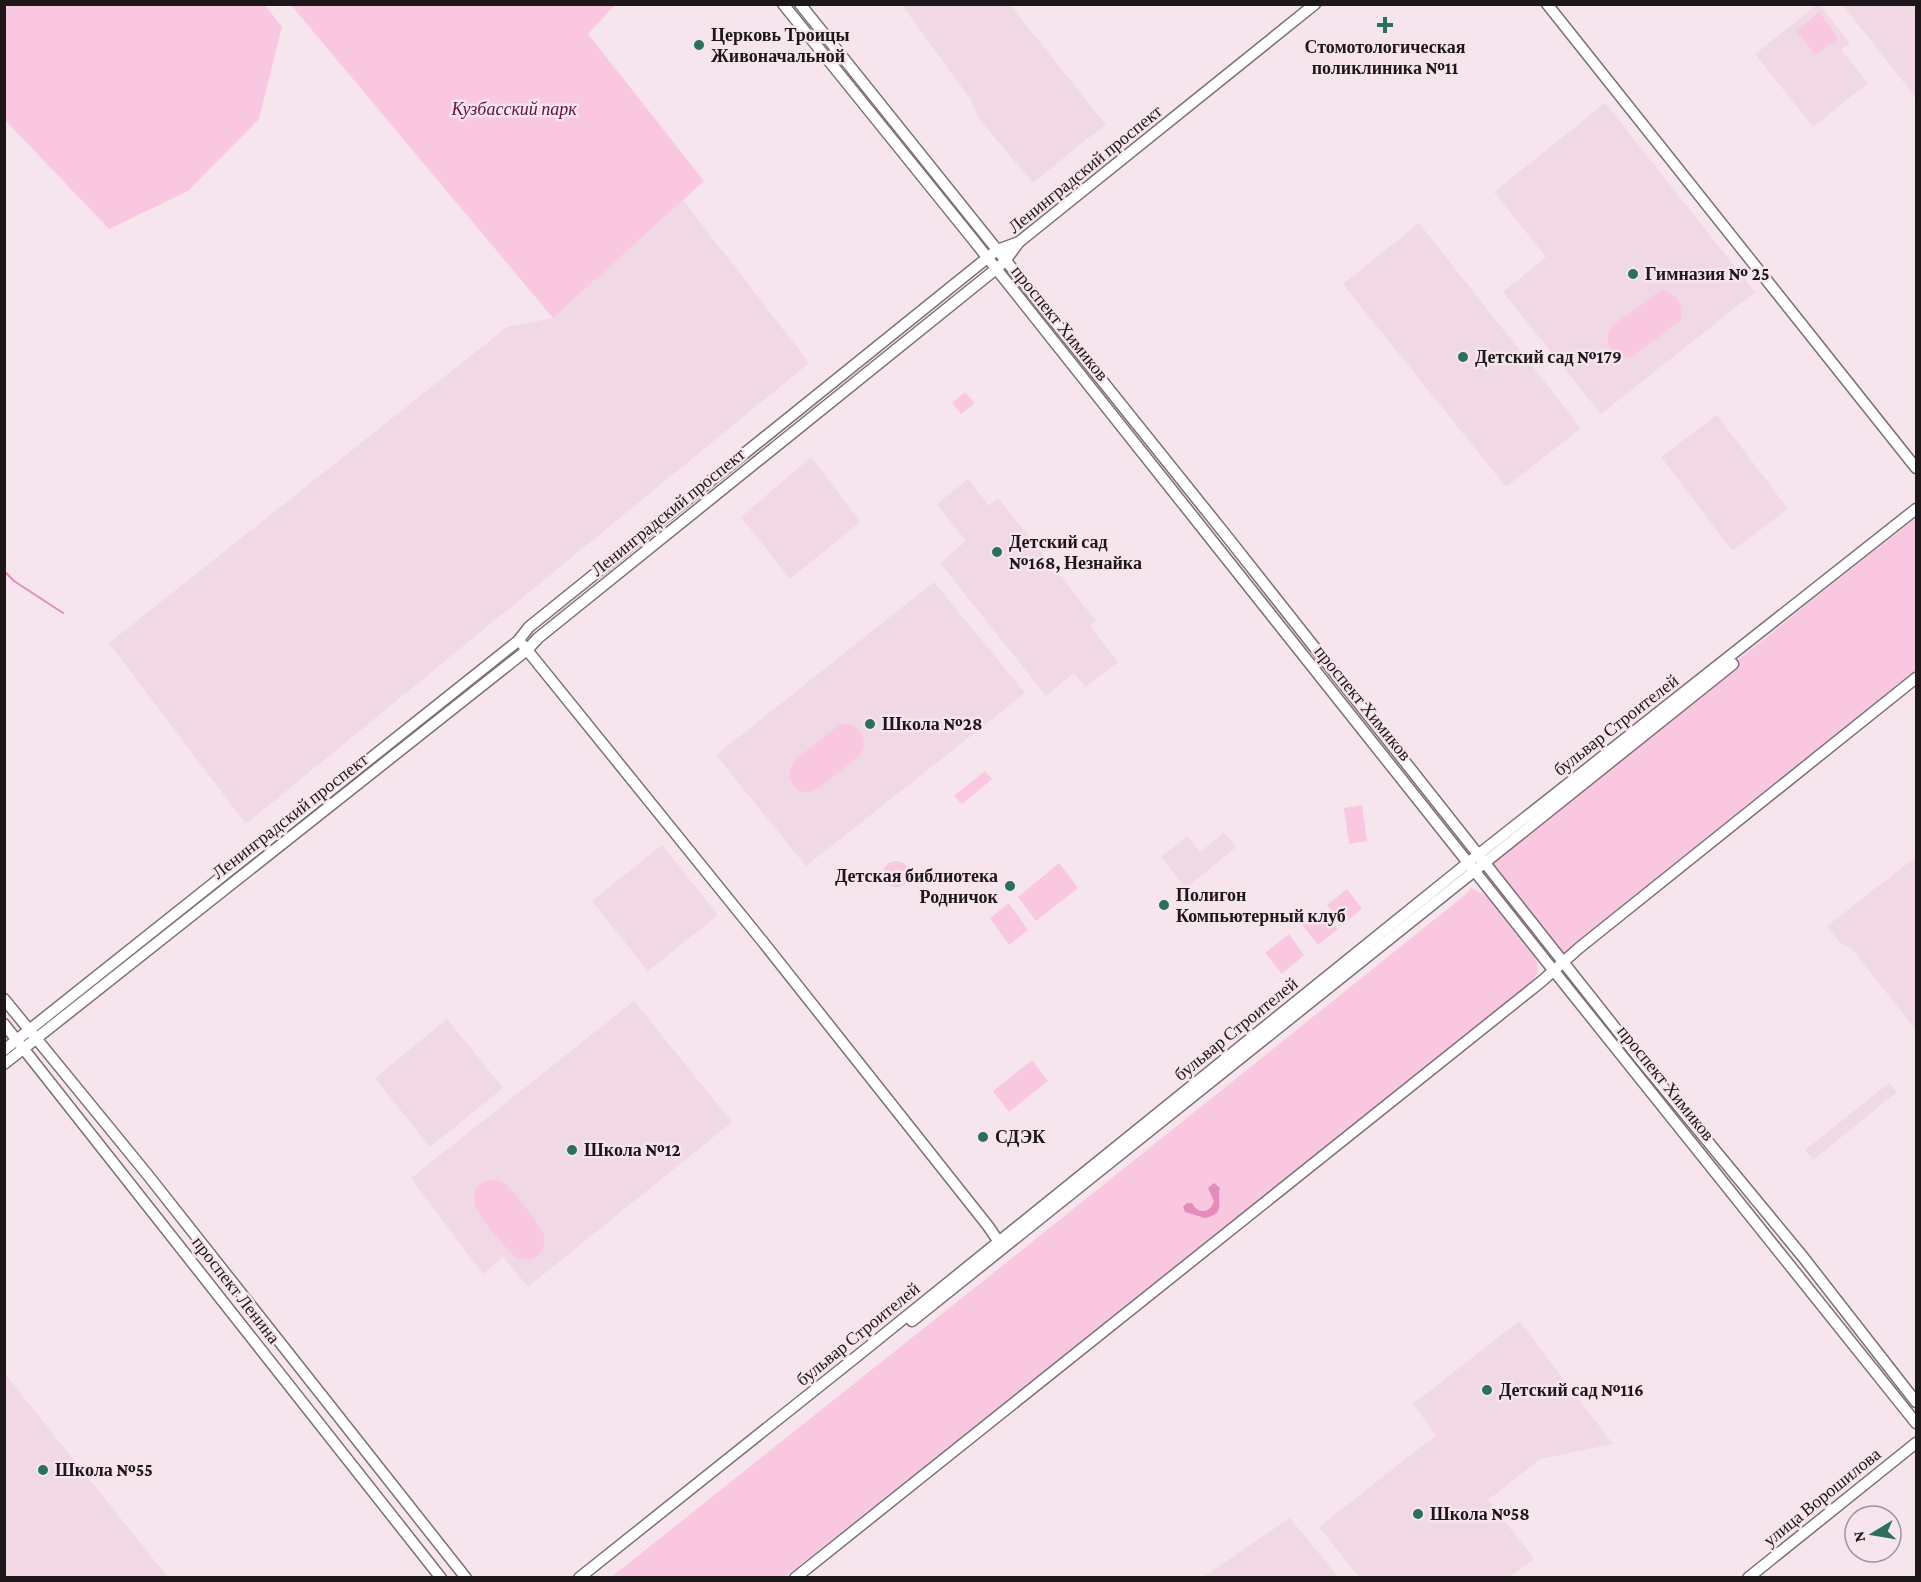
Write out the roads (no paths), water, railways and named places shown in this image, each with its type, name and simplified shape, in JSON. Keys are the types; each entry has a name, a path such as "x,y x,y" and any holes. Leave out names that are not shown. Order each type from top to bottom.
{"main road":[{"name":"проспект Химиков","path":"783,4 1917,1423"},
{"name":"проспект Химиков","path":"800,4 1225,534 1639,1058 1803,1257 1917,1402"},
{"name":"Ленинградский проспект","path":"34,1034 527,650 538,638 996,269 1019,242 1315,4"},
{"path":"1546,4 1917,468"},
{"name":"Ленинградский проспект","path":"34,1034 518,641 529,627 987,258 997,250 1019,242"},
{"name":"бульвар Строителей","path":"1482,859 1917,509"},
{"name":"бульвар Строителей","path":"590,1578 1472,866 1917,517"},
{"path":"518,641 763,942 1001,1245"},
{"path":"795,1578 1917,678"},
{"name":"проспект Ленина","path":"4,999 289,1352 466,1578"},
{"name":"проспект Ленина","path":"4,1024 441,1578"},
{"path":"4,1064 21,1044 34,1034"},
{"path":"4,1050 21,1044"},
{"name":"бульвар Строителей","path":"579,1578 1001,1245"},
{"name":"улица Ворошилова","path":"1748,1578 1917,1443"}],"waterway":[{"path":"4,571 14,581 63,613"}],"place":[{"name":"Стомотологическая поликлиника №11","path":"1385,25"},
{"name":"Церковь Троицы Живоначальной","path":"699,45"},
{"name":"Гимназия № 25","path":"1633,274"},
{"name":"Детский сад №179","path":"1463,357"},
{"name":"Детский сад №168, Незнайка","path":"997,552"},
{"name":"Школа №28","path":"870,724"},
{"name":"Детская библиотека Родничок","path":"1010,886"},
{"name":"Полигон Компьютерный клуб","path":"1164,905"},
{"name":"СДЭК","path":"983,1137"},
{"name":"Школа №12","path":"572,1150"},
{"name":"Детский сад №116","path":"1487,1390"},
{"name":"Школа №55","path":"43,1470"},
{"name":"Школа №58","path":"1418,1514"}],"park label":[{"name":"Кузбасский парк","path":"514,109"}]}
